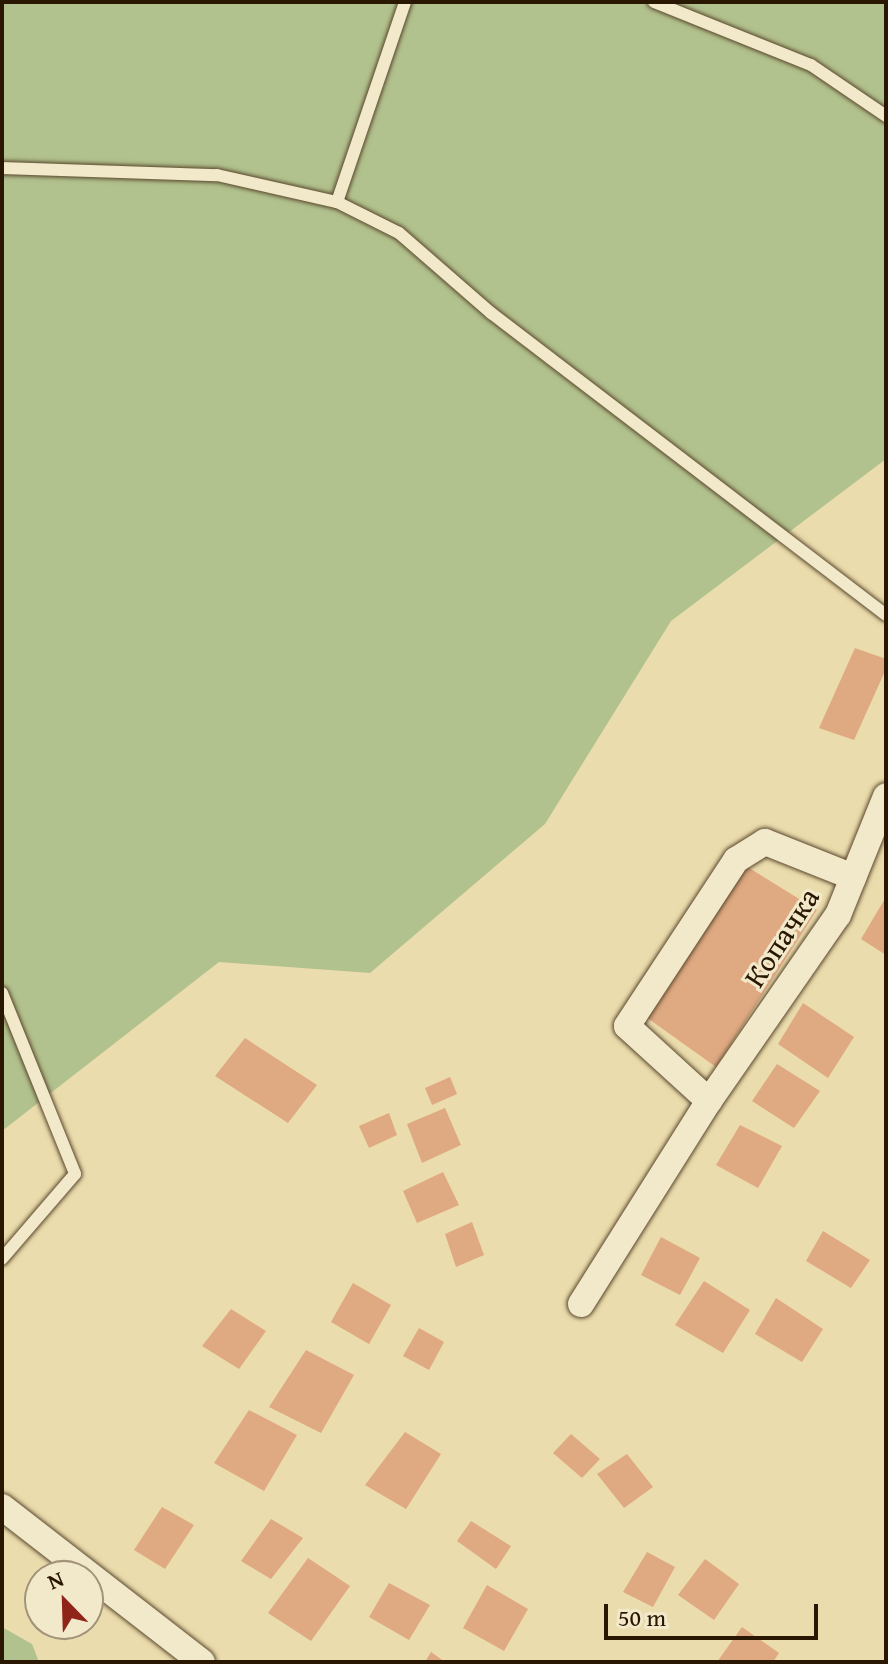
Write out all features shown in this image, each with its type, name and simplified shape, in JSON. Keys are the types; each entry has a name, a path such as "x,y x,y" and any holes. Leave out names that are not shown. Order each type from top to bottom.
{"street":[{"name":"Копачка","path":"581,1304 709,1101 838,915 886,796"},
{"path":"709,1101 627,1026 736,860 765,842 853,877"},
{"path":"2,1507 202,1662"}],"lane":[{"path":"337,202 405,2"},
{"path":"654,2 811,65 886,116"},
{"path":"2,168 217,175 337,202 399,233 491,313 886,615"},
{"path":"2,993 75,1174 2,1259"}],"green space":[{"path":"2,2 886,2 886,459 671,621 545,824 370,973 219,962 2,1131"},
{"path":"2,1627 32,1644 39,1662 2,1662"}],"building":[{"path":"855,648 886,659 886,669 854,740 819,728"},
{"path":"738,861 817,910 716,1067 639,1012"},
{"path":"886,897 886,955 861,939"},
{"path":"803,1003 854,1037 828,1078 778,1044"},
{"path":"245,1038 317,1085 288,1123 215,1076"},
{"path":"777,1064 820,1091 794,1128 752,1101"},
{"path":"450,1077 457,1094 432,1105 425,1088"},
{"path":"445,1108 461,1145 422,1163 407,1124"},
{"path":"389,1113 397,1135 369,1148 359,1126"},
{"path":"740,1125 782,1146 758,1188 716,1165"},
{"path":"443,1172 459,1205 417,1223 403,1191"},
{"path":"472,1222 484,1255 456,1267 445,1234"},
{"path":"823,1231 870,1260 851,1288 806,1261"},
{"path":"661,1237 700,1258 680,1295 641,1275"},
{"path":"704,1281 750,1310 723,1353 675,1325"},
{"path":"353,1283 391,1305 369,1344 331,1322"},
{"path":"776,1298 823,1329 802,1362 755,1334"},
{"path":"231,1309 266,1331 239,1369 202,1346"},
{"path":"419,1328 444,1342 429,1370 403,1356"},
{"path":"306,1350 354,1375 321,1433 269,1407"},
{"path":"249,1410 297,1435 264,1491 214,1463"},
{"path":"405,1432 441,1454 406,1509 365,1485"},
{"path":"571,1434 600,1459 582,1478 553,1453"},
{"path":"627,1454 653,1487 624,1508 597,1474"},
{"path":"162,1507 194,1525 165,1569 134,1550"},
{"path":"271,1519 303,1538 271,1579 241,1561"},
{"path":"471,1521 511,1546 496,1569 457,1541"},
{"path":"647,1552 675,1567 653,1607 623,1592"},
{"path":"308,1558 350,1586 311,1641 268,1613"},
{"path":"705,1559 739,1584 714,1620 678,1595"},
{"path":"389,1583 430,1605 409,1640 369,1617"},
{"path":"487,1585 528,1609 504,1651 463,1628"},
{"path":"742,1627 779,1653 773,1662 717,1662"},
{"path":"431,1652 445,1662 425,1662"}]}
